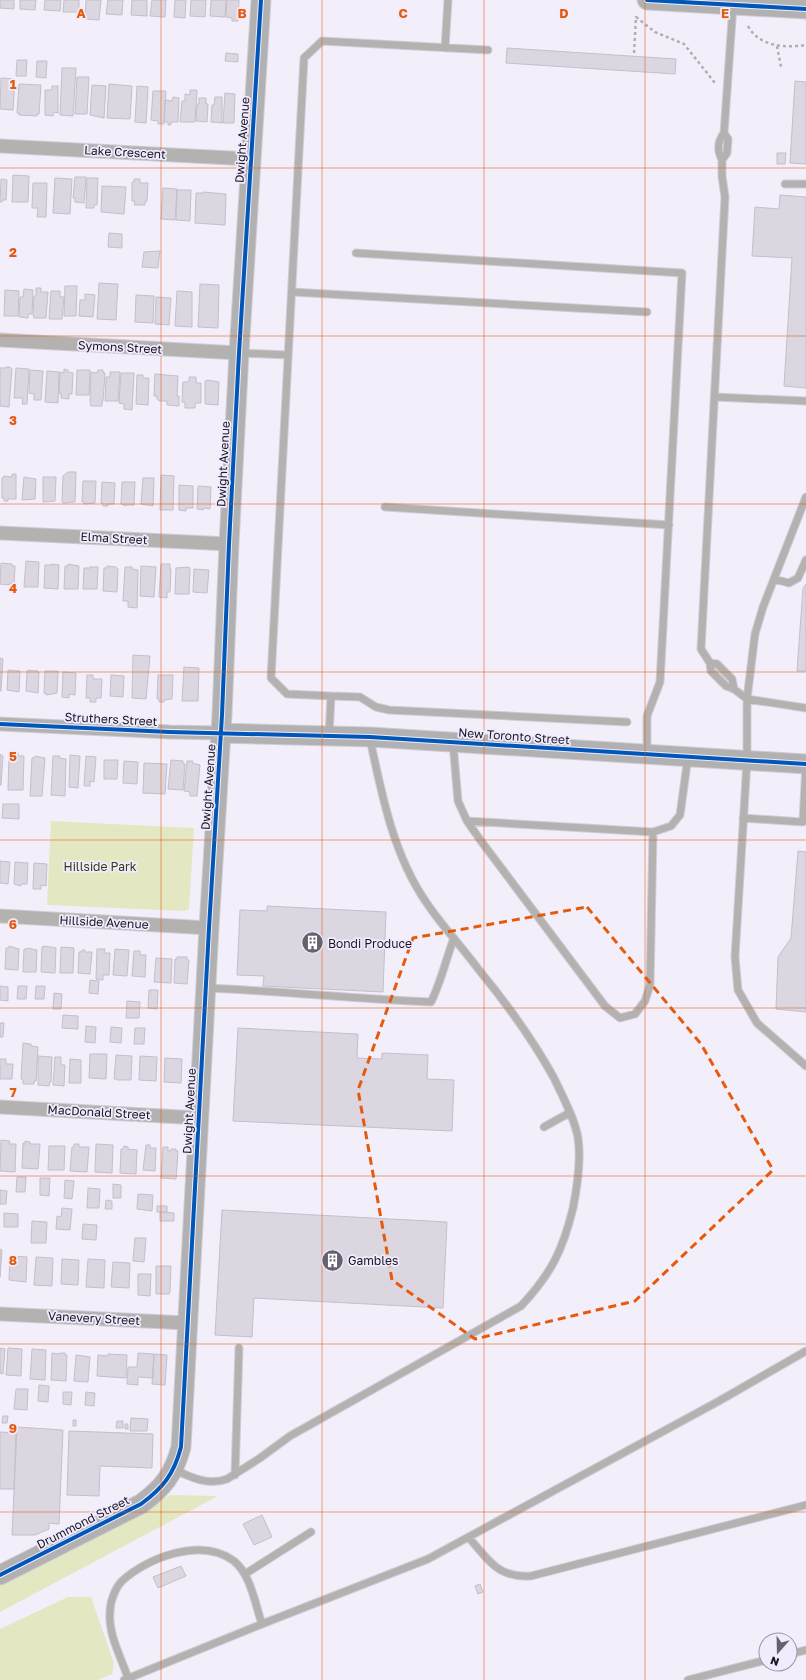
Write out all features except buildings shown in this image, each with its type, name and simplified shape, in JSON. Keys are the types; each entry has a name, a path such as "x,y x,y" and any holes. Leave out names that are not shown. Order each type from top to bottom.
{"street":[{"name":"Dwight Avenue","path":"171,1473 181,1447 182,1435 221,733 239,353 261,0"},
{"path":"647,0 733,2 806,9"},
{"name":"Lake Crescent","path":"0,146 250,158"},
{"name":"Symons Street","path":"0,340 239,353"},
{"name":"Elma Street","path":"0,532 229,544"},
{"name":"Struthers Street","path":"0,724 221,733"},
{"name":"New Toronto Street","path":"221,733 370,737 806,764"},
{"name":"Hillside Avenue","path":"0,916 209,928"},
{"name":"MacDonald Street","path":"0,1107 199,1118"},
{"name":"Vanevery Street","path":"0,1314 188,1323"},
{"name":"Drummond Street","path":"0,1575 141,1504 163,1486 171,1473"}],"lane":[{"path":"445,48 448,0"},
{"path":"733,2 724,133 719,139 718,152 722,160 722,176 725,197 701,649 710,663 711,672 726,686 734,689 747,699 806,708"},
{"path":"488,50 322,40 304,58 271,678 287,694 360,697 376,707 389,710 627,722"},
{"path":"785,184 806,184"},
{"path":"356,253 682,273 660,682 647,716 647,754"},
{"path":"292,292 648,312"},
{"path":"239,353 288,355"},
{"path":"715,397 806,401"},
{"path":"806,497 763,607 755,634 747,699 747,761 735,957 738,990 757,1023 806,1066"},
{"path":"385,507 669,525"},
{"path":"774,579 789,583 798,578 806,560"},
{"path":"329,736 331,696"},
{"path":"171,1473 213,1482 221,1482 235,1475 290,1436 521,1306 539,1287 559,1254 569,1226 576,1193 578,1137 564,1098 539,1052 481,972 425,901 404,864 384,807 370,737"},
{"path":"453,742 458,801 467,821 604,1006 620,1018 635,1014 645,1001 650,985 653,832"},
{"path":"467,821 653,832 671,826 680,815 688,757"},
{"path":"743,818 803,822 806,764"},
{"path":"206,988 359,999 431,1002 438,988 445,962 454,938"},
{"path":"544,1126 569,1113"},
{"path":"235,1475 239,1348"},
{"path":"262,1624 245,1574 233,1561 215,1552 192,1550 168,1555 147,1564 122,1582 114,1593 110,1611 110,1629 126,1679 428,1559 719,1401 806,1351"},
{"path":"469,1538 485,1559 500,1570 519,1577 531,1576 806,1505"},
{"path":"245,1574 311,1532"},
{"path":"688,1680 758,1662"}],"path":[{"path":"634,53 636,17 655,32 684,44 715,83"},
{"path":"748,26 751,32 776,46 792,47 806,45"},
{"path":"776,46 781,67"}],"highlighted area":[{"path":"587,907 701,1044 773,1170 635,1301 475,1339 392,1280 358,1090 413,938"}],"green space":[{"name":"Hillside Park","path":"51,821 194,828 189,909 184,911 47,905"},
{"path":"170,1495 218,1496 0,1612 0,1585 136,1517"},
{"path":"68,1597 91,1597 114,1663 112,1674 98,1680 0,1680 0,1629"}],"cycle path":[{"path":"0,1575 141,1504 156,1492 167,1480 175,1465 181,1447 222,715 239,353 261,0"},
{"path":"647,0 806,9"},
{"path":"0,724 170,732 370,737 806,764"}],"place":[{"name":"Bondi Produce","path":"312,943"},
{"name":"Gambles","path":"332,1260"}]}
